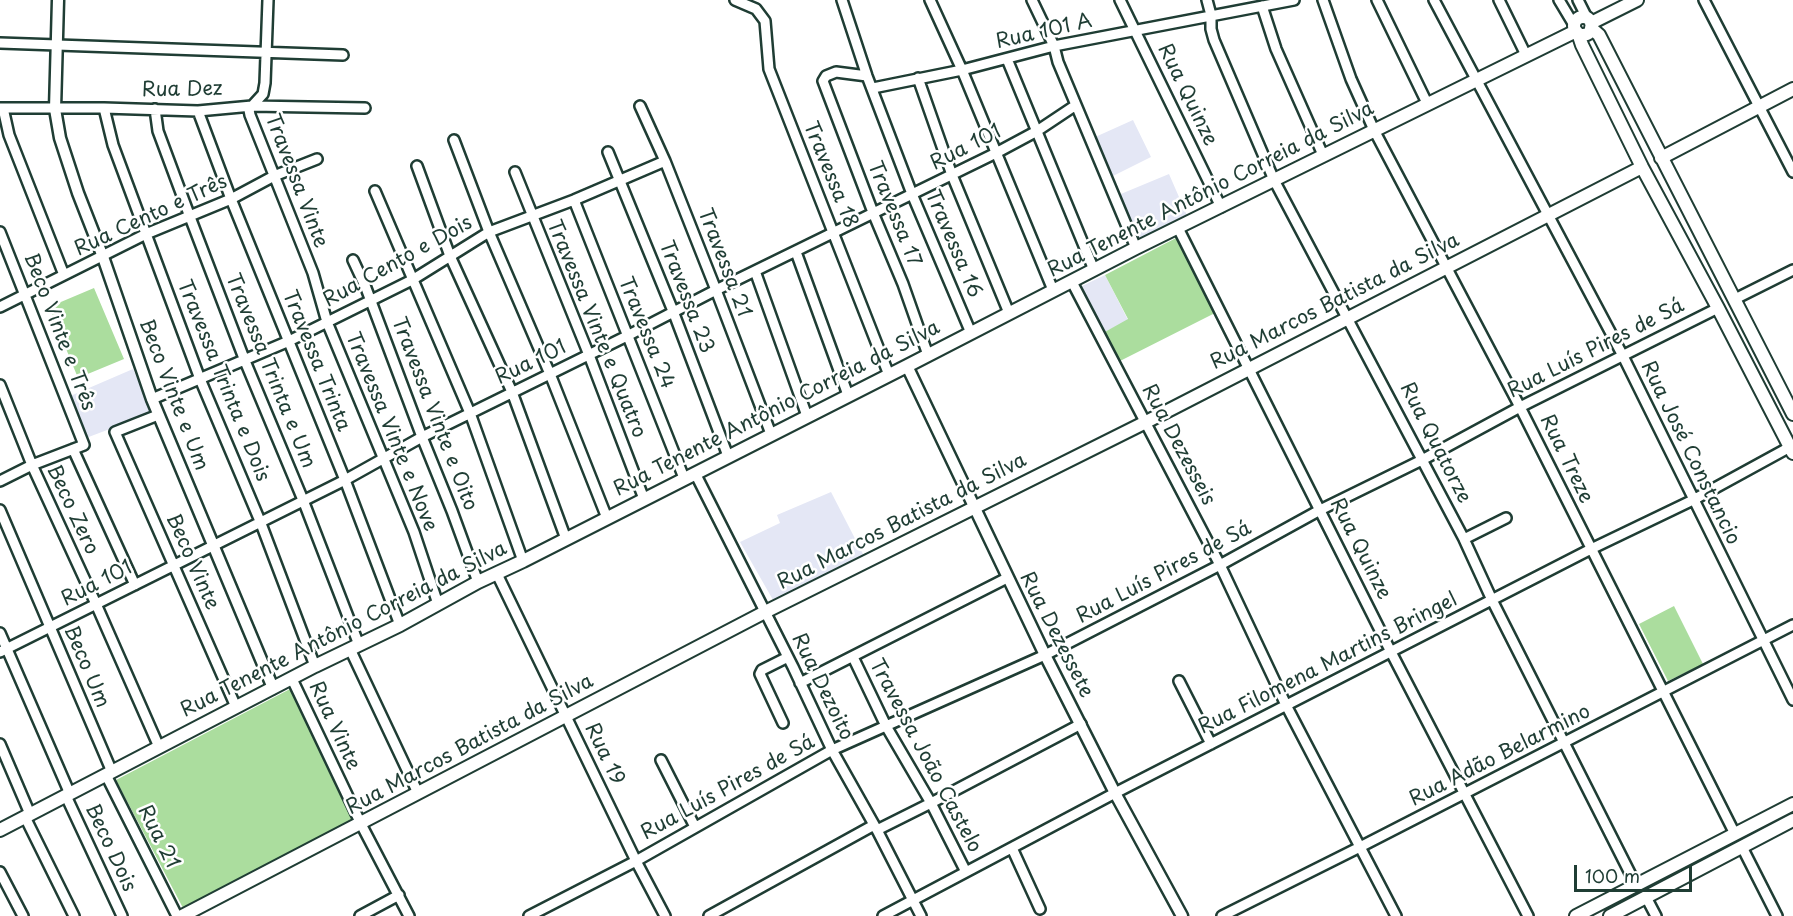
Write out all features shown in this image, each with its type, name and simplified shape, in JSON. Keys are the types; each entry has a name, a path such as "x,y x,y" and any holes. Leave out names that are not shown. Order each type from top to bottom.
{"main road":[{"name":"Rua Tenente Antônio Correia da Silva","path":"0,830 315,666 400,625 478,582 1136,248 1576,30 1586,34 1590,23 1637,0"},
{"path":"1590,23 1599,35 1793,414"},
{"path":"1576,30 1642,167 1791,447"},
{"path":"1661,158 1793,89"},
{"name":"Rua Marcos Batista da Silva","path":"180,916 361,824 765,612 1146,422 1642,167 1642,158 1647,153 1654,152 1661,158"},
{"path":"1737,345 1753,336"},
{"path":"1579,915 1793,804"},
{"path":"1610,916 1793,820"}],"street":[{"name":"Beco Vinte e Um","path":"58,0 55,109 60,138 158,415 273,688"},
{"name":"Travessa Vinte","path":"268,0 265,83 263,94 249,110 313,273"},
{"name":"Travessa 18","path":"735,0 756,9 765,21 770,69 889,375"},
{"name":"Travessa 16","path":"842,0 867,76 912,194 971,333"},
{"path":"930,0 962,70 1053,290"},
{"path":"1032,0 1054,46 1058,62 1136,248"},
{"name":"Rua Quinze","path":"1120,0 1221,207"},
{"name":"Rua Quatorze","path":"1207,0 1214,40 1274,180 1464,539 1492,600 1636,885"},
{"name":"Rua 101 A","path":"873,88 962,70 1054,46 1293,0"},
{"name":"Rua Treze","path":"1323,0 1351,79 1374,130 1448,266 1736,834"},
{"path":"1377,0 1427,103"},
{"name":"Rua José Constancio","path":"1434,0 1623,356 1793,700"},
{"path":"1499,0 1527,55"},
{"path":"1559,0 1576,30"},
{"path":"1578,0 1590,23"},
{"path":"1704,0 1793,172"},
{"path":"1262,6 1276,49 1323,155"},
{"path":"0,44 343,55"},
{"path":"1007,59 1094,270"},
{"name":"Travessa 17","path":"867,76 836,72 826,76 822,81 903,284 928,355"},
{"path":"918,78 952,175 1010,313"},
{"name":"Rua 101","path":"3,651 345,480 422,437 673,311 874,215 996,153 1037,131 1076,105"},
{"name":"Rua Dez","path":"1,108 198,111 252,106 365,108"},
{"name":"Travessa 21","path":"640,106 665,161 771,434"},
{"path":"1,108 9,135 64,276"},
{"name":"Travessa Trinta e Dois","path":"104,108 113,145 200,379 260,521 315,666"},
{"name":"Travessa Trinta e Um","path":"155,109 158,131 245,361 303,500 354,647 418,793"},
{"name":"Travessa Trinta","path":"198,111 231,200 345,480 400,625"},
{"path":"454,140 489,232 550,374 607,518"},
{"name":"Travessa 23","path":"608,152 673,311 728,456"},
{"name":"Rua Cento e Três","path":"0,307 146,234 231,200 274,176 317,159"},
{"name":"Rua Cento e Dois","path":"152,399 289,341 412,280 489,232 574,200 665,161"},
{"path":"417,166 450,256 512,392 566,539"},
{"name":"Travessa Vinte e Quatro","path":"515,172 644,499"},
{"path":"375,191 470,413 523,561"},
{"name":"Travessa 24","path":"574,200 627,336 689,476"},
{"name":"Rua Quinze","path":"1178,228 1391,652 1528,916"},
{"name":"Beco Vinte e Três","path":"0,232 84,445 73,449"},
{"path":"796,252 848,395"},
{"name":"Travessa Vinte e Oito","path":"353,260 453,511 478,582"},
{"path":"1734,299 1793,270"},
{"path":"755,271 807,416"},
{"name":"Travessa Vinte e Nove","path":"313,273 327,322 414,532 438,604"},
{"name":"Rua Dezesseis","path":"1072,282 1220,565 1286,705 1396,916"},
{"name":"Rua Luís Pires de Sá","path":"529,916 636,861 832,750 1045,655 1220,565 1320,510 1718,308"},
{"name":"Rua Dezessete","path":"907,366 1045,655 1115,793 1182,916"},
{"name":"Beco Zero","path":"0,385 32,465 159,747"},
{"name":"Beco Vinte","path":"158,415 115,432 236,707"},
{"name":"Rua Filomena Martins Bringel","path":"884,916 1115,793 1591,549 1694,500 1791,447"},
{"path":"0,481 32,465 73,449 135,585"},
{"name":"Rua Dezoito","path":"689,476 765,612 832,750 921,916"},
{"name":"Beco Um","path":"0,510 109,774"},
{"path":"1464,539 1506,518"},
{"name":"Rua 19","path":"497,574 665,916"},
{"path":"800,683 1007,578"},
{"name":"Rua Adão Belarmino","path":"1222,916 1793,625"},
{"path":"0,633 3,651 68,795"},
{"path":"783,723 760,674 762,670 788,657"},
{"name":"Travessa João Castelo","path":"853,657 886,726 931,803 966,872"},
{"name":"Rua Vinte","path":"292,679 361,824 409,916"},
{"path":"1179,681 1211,744"},
{"path":"709,916 875,827 931,803 1081,724"},
{"path":"0,744 28,816 74,916"},
{"path":"662,760 695,827"},
{"name":"Rua 21","path":"109,774 180,916"},
{"name":"Beco Dois","path":"68,795 122,916"},
{"path":"1742,847 1777,916"},
{"path":"1012,848 1040,909"},
{"path":"0,872 23,916"},
{"path":"360,916 399,895"},
{"path":"1646,897 1656,916"}],"shaded area":[{"path":"1133,120 1151,157 1111,177 1093,138"},
{"path":"1169,174 1189,220 1184,223 1175,220 1167,225 1165,232 1138,244 1116,196"},
{"path":"1105,275 1128,320 1103,333 1080,287"},
{"path":"133,369 152,413 86,438 68,397"},
{"path":"831,492 864,556 773,600 740,542 780,523 777,515"}],"green space":[{"path":"1176,238 1215,313 1118,362 1103,333 1128,319 1105,275"},
{"path":"94,288 124,359 78,378 49,307"},
{"path":"1674,606 1703,664 1668,681 1639,624"},
{"path":"290,689 354,819 183,908 116,780"}]}
